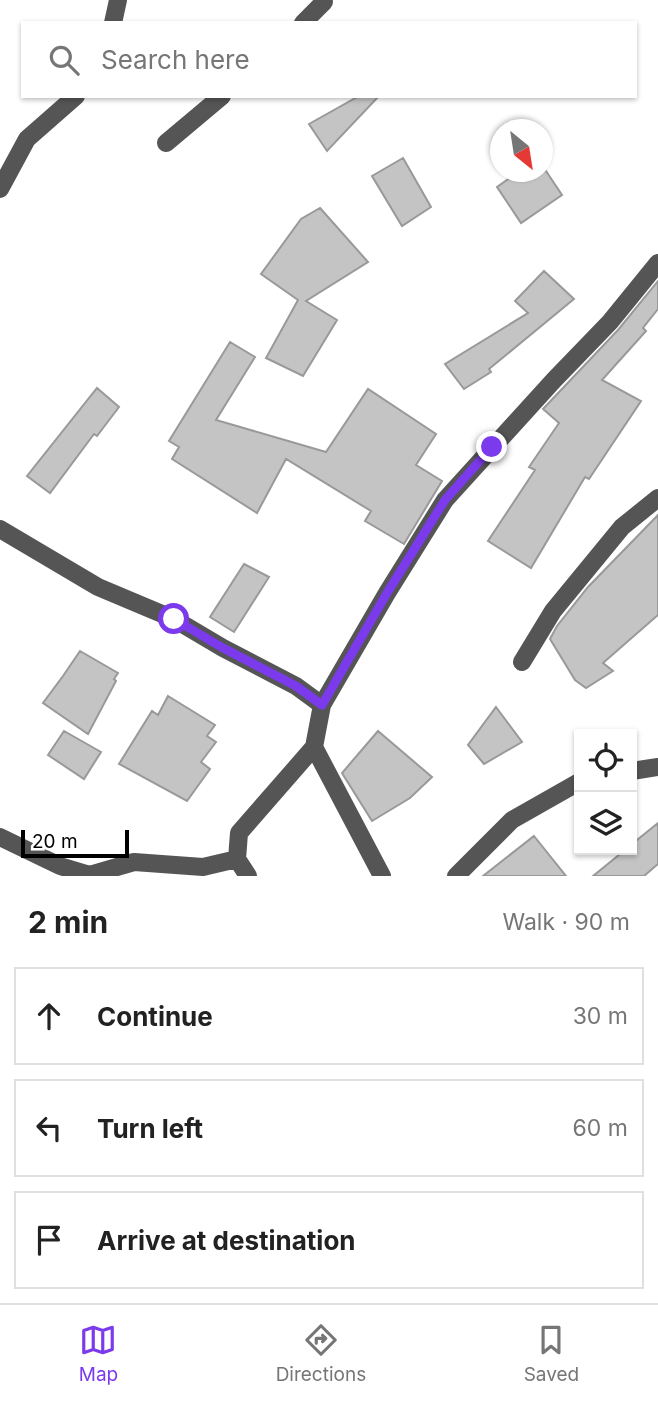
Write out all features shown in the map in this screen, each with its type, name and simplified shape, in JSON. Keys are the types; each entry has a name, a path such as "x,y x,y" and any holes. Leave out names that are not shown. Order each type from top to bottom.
{"street":[{"path":"113,21 118,0"},
{"path":"305,21 324,1"},
{"path":"0,189 27,139 74,98"},
{"path":"166,143 220,98"},
{"path":"248,876 237,859 239,832 314,747 322,705 445,500 610,322 658,263"},
{"path":"522,662 553,611 622,527 658,498"},
{"path":"0,529 98,587 174,619 296,686 322,705"},
{"path":"314,747 382,876"},
{"path":"637,770 658,766"},
{"path":"456,876 512,820 574,785"},
{"path":"0,837 60,866 90,874 134,862 203,867 237,859"}],"building":[{"path":"355,98 377,98 327,151 309,124"},
{"path":"403,158 431,207 402,226 372,176"},
{"path":"504,182 553,182 562,195 521,223 497,187"},
{"path":"320,208 368,262 306,301 337,320 303,376 266,358 298,300 261,274 301,219"},
{"path":"544,271 574,299 489,369 491,372 464,389 445,364 528,313 515,301"},
{"path":"658,281 658,309 643,328 646,331 602,380 641,401 589,479 585,477 531,568 488,541 535,470 529,467 559,423 543,409 618,330"},
{"path":"230,342 255,357 216,420 326,452 368,389 436,434 416,465 442,481 404,544 365,521 371,511 286,459 257,513 172,459 179,447 169,441"},
{"path":"97,388 119,407 97,436 94,434 50,493 27,476"},
{"path":"658,515 658,615 603,663 613,671 586,688 575,680 550,639 588,587"},
{"path":"244,564 269,577 234,632 210,617"},
{"path":"80,651 118,673 88,734 43,703"},
{"path":"168,696 215,725 207,736 216,742 201,762 210,769 187,801 119,764 152,711 158,715"},
{"path":"496,707 522,742 484,764 468,745"},
{"path":"64,731 101,752 84,779 48,755"},
{"path":"378,731 432,777 410,798 372,821 342,773"},
{"path":"658,823 658,864 644,876 593,876 619,855 637,855 637,840"},
{"path":"534,836 566,876 483,876"}],"route":[{"path":"174,619 296,686 322,705 445,500 492,447"}]}
